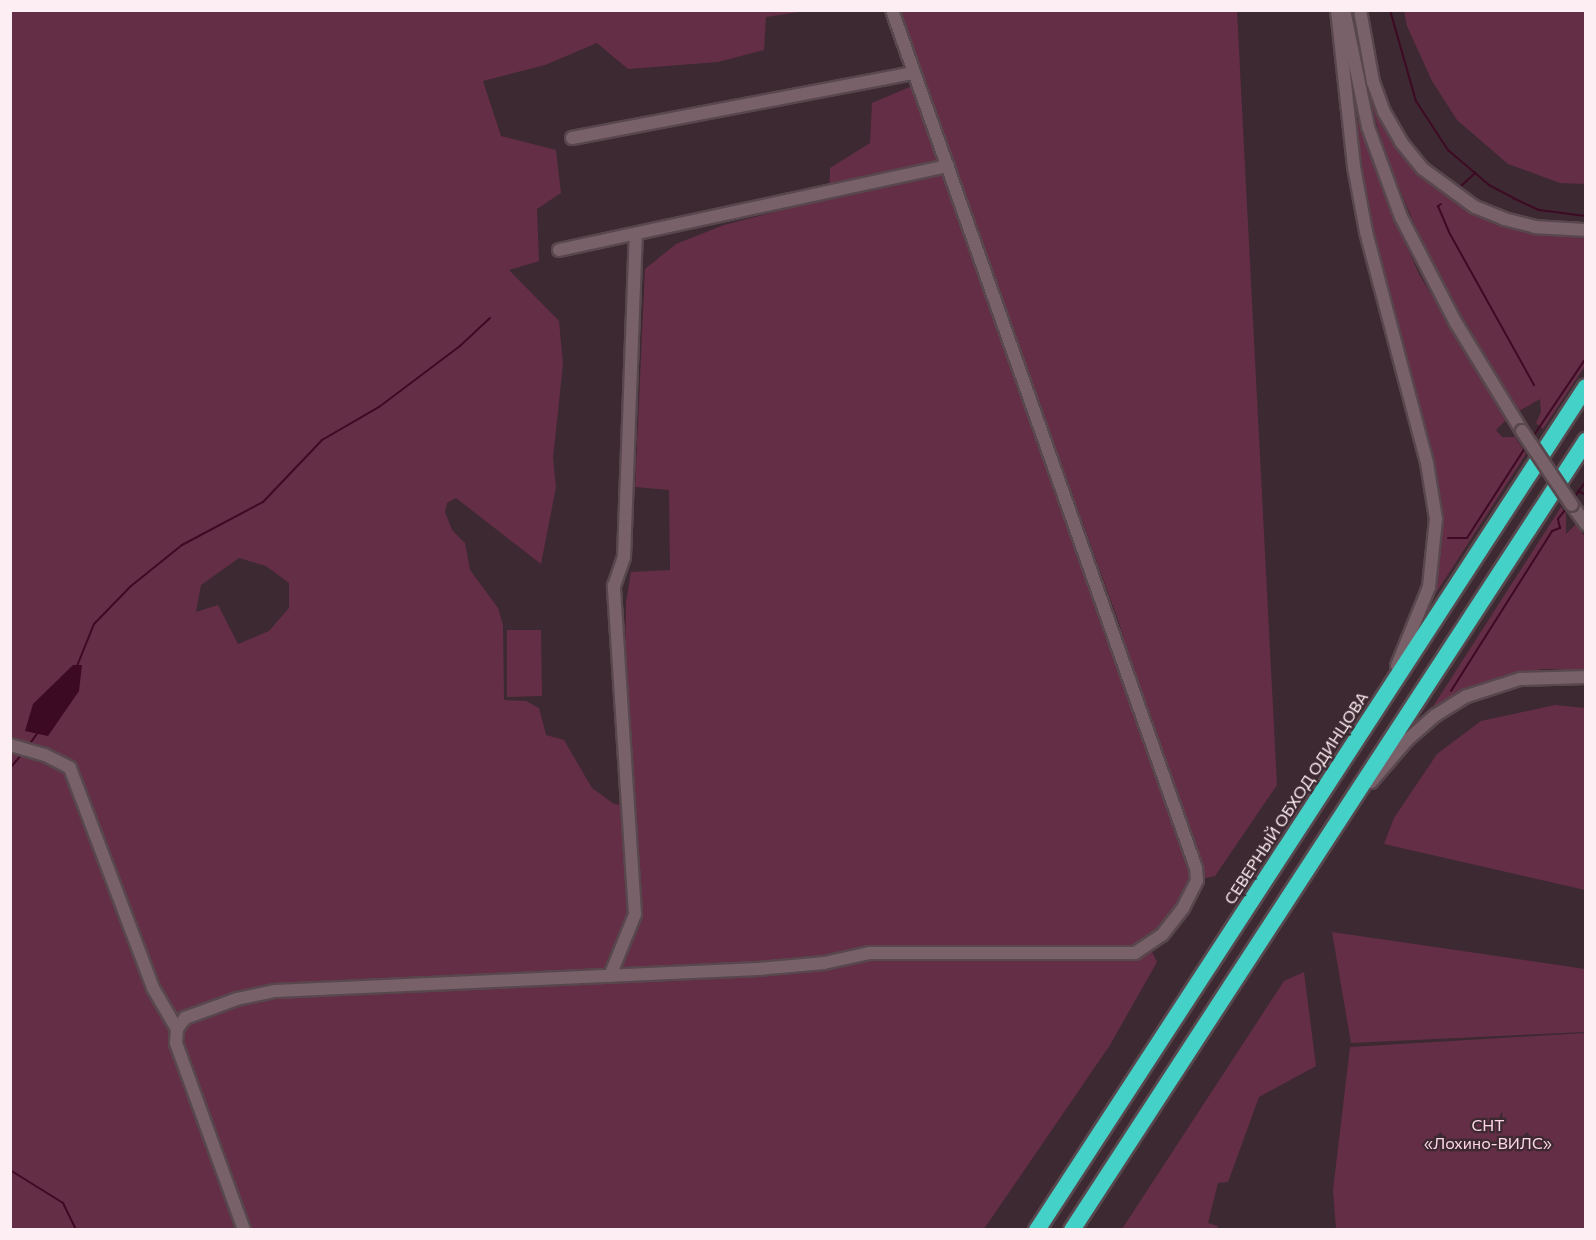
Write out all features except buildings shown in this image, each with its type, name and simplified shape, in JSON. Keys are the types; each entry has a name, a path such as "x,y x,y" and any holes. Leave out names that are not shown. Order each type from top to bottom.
{"highway":[{"name":"СЕВЕРНЫЙ ОБХОД ОДИНЦОВА","path":"1037,1230 1586,387"},
{"path":"1072,1230 1586,441"}],"street":[{"path":"244,1230 176,1043 177,1029 185,1018 237,999 275,991 758,969 824,963 869,953 1135,953 1162,935 1184,908 1197,880 1196,868 892,10"},
{"path":"1337,10 1354,167 1366,232 1427,463 1436,519 1434,566 1422,610 1382,698"},
{"path":"1344,10 1368,127 1401,217 1456,323 1522,431 1586,525"},
{"path":"1360,10 1373,82 1384,112 1401,142 1423,169 1475,207 1504,219 1535,227 1586,230"},
{"path":"572,138 914,73"},
{"path":"559,250 948,166"},
{"path":"610,976 635,914 614,586 624,557 636,234"},
{"path":"1563,475 1586,449"},
{"path":"1337,821 1407,740 1436,715 1467,696 1520,679 1586,677"},
{"path":"10,745 45,755 70,768 153,988 177,1029"}],"green space":[{"path":"10,11 806,11 766,17 764,50 718,62 628,69 597,43 545,65 483,81 501,136 556,150 561,193 537,209 539,261 509,270 559,321 563,364 553,458 556,487 541,564 456,498 447,503 445,512 452,530 465,543 470,570 498,608 503,625 504,700 526,701 539,708 546,735 564,740 592,788 614,804 623,805 626,603 631,572 670,570 669,490 635,487 645,269 676,244 724,225 829,198 830,168 870,143 872,103 912,86 1116,667 1194,871 1119,623 898,11 1237,11 1277,785 1215,876 1197,880 1160,933 1144,936 1157,962 1110,1045 984,1229 11,1229","holes":["239,558 266,566 289,583 289,608 269,631 238,644 218,605 196,612 201,585"]},
{"path":"1404,11 1585,11 1585,184 1560,183 1508,164 1457,120 1432,81 1407,26"},
{"path":"1377,103 1398,144 1474,212 1585,234 1585,366 1543,429 1536,423 1541,412 1540,399 1519,411 1433,268 1391,169 1371,106"},
{"path":"1355,113 1394,218 1419,274 1507,419 1496,430 1502,437 1515,437 1526,454 1434,596 1442,542 1438,492 1371,231"},
{"path":"1561,507 1566,514 1566,534 1576,524 1585,537 1585,670 1543,669 1503,676 1457,695 1425,719"},
{"path":"507,630 541,630 542,696 507,697"},
{"path":"1555,705 1585,708 1585,890 1384,844 1394,818 1437,754 1481,721"},
{"path":"1332,932 1585,969 1585,1032 1351,1043"},
{"path":"1304,972 1316,1066 1259,1097 1228,1182 1218,1183 1208,1223 1218,1226 1217,1229 1122,1229 1284,981"},
{"name":"СНТ «Лохино-ВИЛС»","path":"1585,1033 1585,1229 1336,1229 1333,1190 1350,1047"}],"shaded area":[{"path":"73,665 82,665 79,691 48,736 25,731 33,704"}],"waterway":[{"path":"1390,10 1416,101 1448,150 1489,185 1513,198 1539,210 1586,216"},
{"path":"1460,187 1475,173"},
{"path":"1441,204 1438,206 1450,234 1534,385"},
{"path":"77,666 94,624 131,586 182,545 263,502 322,440 379,407 460,346 490,318"},
{"path":"1532,438 1586,358"},
{"path":"1448,538 1467,538 1527,445"},
{"path":"1573,499 1586,481"},
{"path":"1578,491 1586,495"},
{"path":"1451,691 1552,531 1560,528 1558,519 1568,506"},
{"path":"29,745 38,732"},
{"path":"10,768 22,754"},
{"path":"10,1170 63,1203 76,1230"}]}
